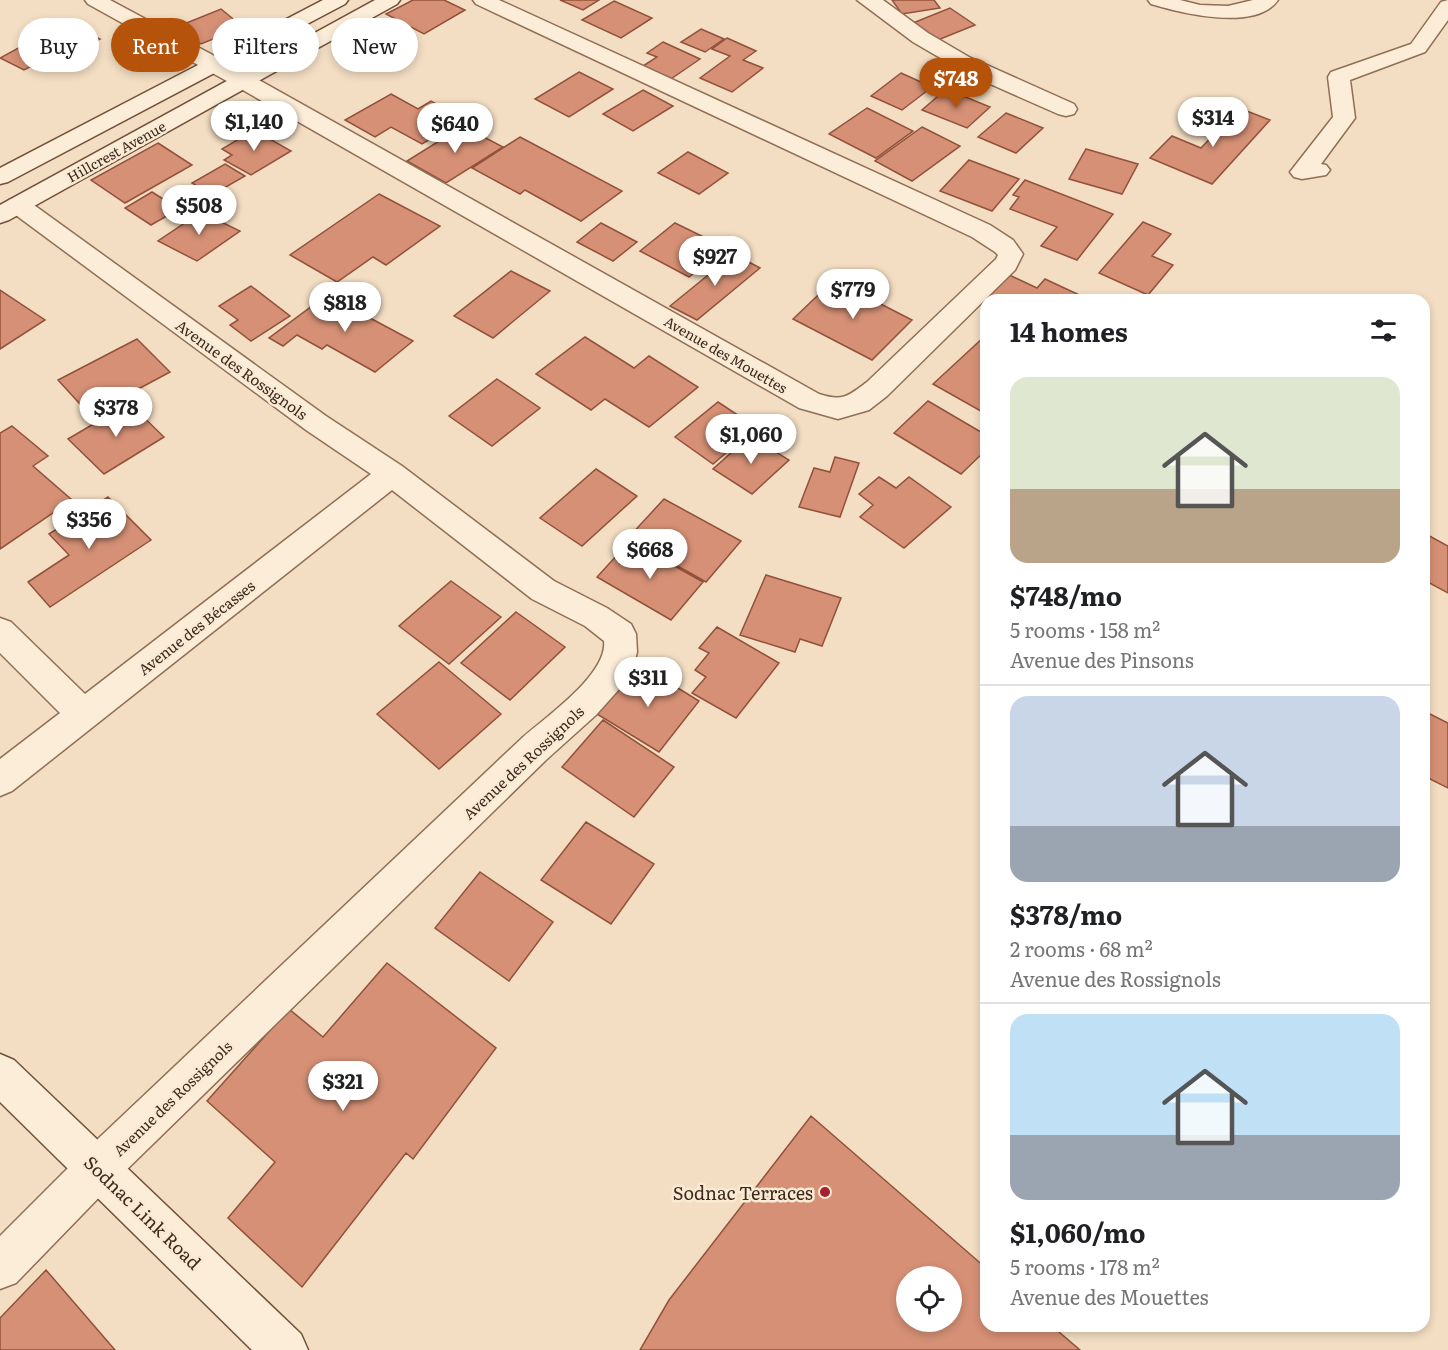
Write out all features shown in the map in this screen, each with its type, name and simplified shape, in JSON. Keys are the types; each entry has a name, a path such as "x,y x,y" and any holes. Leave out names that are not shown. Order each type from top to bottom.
{"street":[{"name":"Avenue des Mouettes","path":"94,0 212,65"},
{"name":"Hillcrest Avenue","path":"304,18 338,0"},
{"name":"Hillcrest Avenue","path":"9,210 390,0"},
{"name":"Avenue des Mouettes","path":"225,72 809,401 837,411 856,405 877,389 1006,264 1011,254 1004,246 981,231 483,0"},
{"path":"1158,0 1181,7 1221,13 1243,12 1268,0"},
{"path":"870,1 925,41 969,66 1008,86 1066,109"},
{"path":"1318,170 1302,172 1344,118 1339,77 1418,48 1448,6"},
{"name":"Hillcrest Avenue","path":"0,177 212,67"},
{"name":"Avenue des Rossignols","path":"0,1267 98,1168 534,749 585,705 610,675 621,654 620,634 596,617 543,590 392,474 9,210"},
{"name":"Avenue des Bécasses","path":"0,780 392,474"},
{"path":"0,632 84,715"},
{"name":"Sodnac Link Road","path":"0,1074 285,1350"}],"building":[{"path":"413,0 444,0 465,10 424,34 418,31 418,18 394,18 386,14"},
{"path":"560,0 599,0 583,10"},
{"path":"892,0 934,0 940,8 902,14"},
{"path":"614,1 652,18 621,38 582,20"},
{"path":"950,8 975,25 933,42 908,25"},
{"path":"221,9 232,18 212,18 212,40 201,44 199,18"},
{"path":"701,29 724,39 705,52 681,42"},
{"path":"727,38 756,51 743,60 763,68 732,92 700,78 730,56 712,49"},
{"path":"663,42 700,59 668,81 640,68 657,57 647,53"},
{"path":"18,48 18,67 0,58"},
{"path":"579,72 613,89 569,117 535,99"},
{"path":"901,73 932,87 902,110 871,96"},
{"path":"946,89 990,107 967,128 922,110"},
{"path":"643,90 673,106 633,131 603,114"},
{"path":"391,94 418,109 431,101 464,119 422,144 391,127 375,137 345,120"},
{"path":"867,108 913,131 876,158 829,134"},
{"path":"1239,108 1270,120 1212,184 1150,158 1172,136 1201,148"},
{"path":"1006,113 1043,128 1016,153 978,137"},
{"path":"463,126 503,147 446,183 407,161"},
{"path":"922,127 960,146 912,181 875,161"},
{"path":"254,130 291,151 251,175 224,160 232,155 222,149"},
{"path":"520,137 622,191 581,221 525,190 520,194 472,168"},
{"path":"158,143 192,165 125,203 91,180"},
{"path":"1086,149 1138,164 1122,194 1069,179"},
{"path":"688,152 728,173 699,194 658,173"},
{"path":"969,160 1019,179 992,211 940,191"},
{"path":"225,164 245,176 212,195 192,183"},
{"path":"1025,180 1113,214 1077,260 1041,246 1057,227 1010,209 1019,197 1013,195"},
{"path":"152,192 179,209 151,225 125,208"},
{"path":"379,194 440,226 386,265 373,257 337,282 290,255"},
{"path":"201,212 240,231 197,261 158,241"},
{"path":"1143,222 1171,234 1152,256 1173,265 1149,294 1099,273"},
{"path":"601,223 637,242 613,261 577,242"},
{"path":"675,223 724,247 689,277 640,251"},
{"path":"734,254 760,268 697,320 670,306"},
{"path":"511,271 550,291 493,338 454,316"},
{"path":"1005,273 1037,288 1045,279 1077,294 984,294"},
{"path":"834,280 912,320 872,360 793,319"},
{"path":"251,286 290,316 251,341 230,325 238,320 219,306"},
{"path":"0,290 45,320 0,349"},
{"path":"327,295 413,341 375,372 327,345 322,349 297,335 283,346 269,338"},
{"path":"585,337 634,368 649,356 698,387 649,427 605,399 591,410 536,374"},
{"path":"137,339 170,372 90,415 58,380"},
{"path":"980,341 980,411 933,384"},
{"path":"497,379 540,408 492,446 449,416"},
{"path":"928,401 980,431 980,456 961,474 894,433"},
{"path":"718,402 756,427 713,464 675,437"},
{"path":"129,403 164,437 104,474 68,439"},
{"path":"12,426 48,456 33,466 72,500 0,549 0,433"},
{"path":"750,436 789,460 752,494 713,469"},
{"path":"835,457 859,463 840,517 799,507 814,468 830,472"},
{"path":"596,469 637,496 582,546 540,518"},
{"path":"879,477 896,488 909,477 951,507 904,548 860,517 873,505 859,494"},
{"path":"108,497 151,540 50,607 28,582 69,555 49,534"},
{"path":"664,499 741,541 706,582 628,538"},
{"path":"1430,536 1448,546 1448,593 1430,583"},
{"path":"630,541 703,582 671,620 597,577"},
{"path":"766,575 841,598 822,646 800,639 795,652 740,635"},
{"path":"451,581 501,617 449,664 399,626"},
{"path":"516,612 565,647 510,700 461,663"},
{"path":"717,627 779,663 736,718 692,693 706,677 695,670 709,653 699,648"},
{"path":"439,662 501,714 439,769 377,714"},
{"path":"639,664 699,701 659,752 597,714"},
{"path":"1430,714 1448,723 1448,788 1430,779"},
{"path":"603,720 674,767 634,817 562,767"},
{"path":"586,822 654,864 611,924 541,880"},
{"path":"480,872 553,922 509,981 435,928"},
{"path":"387,963 496,1048 413,1159 406,1153 302,1287 228,1218 275,1162 207,1101 289,1009 323,1037"},
{"name":"Sodnac Terraces","path":"811,1116 980,1263 980,1332 1059,1332 1080,1350 640,1350 669,1300"},
{"path":"46,1270 115,1350 0,1350 0,1318"}],"place":[{"name":"Sodnac Terraces","path":"825,1192"}]}
